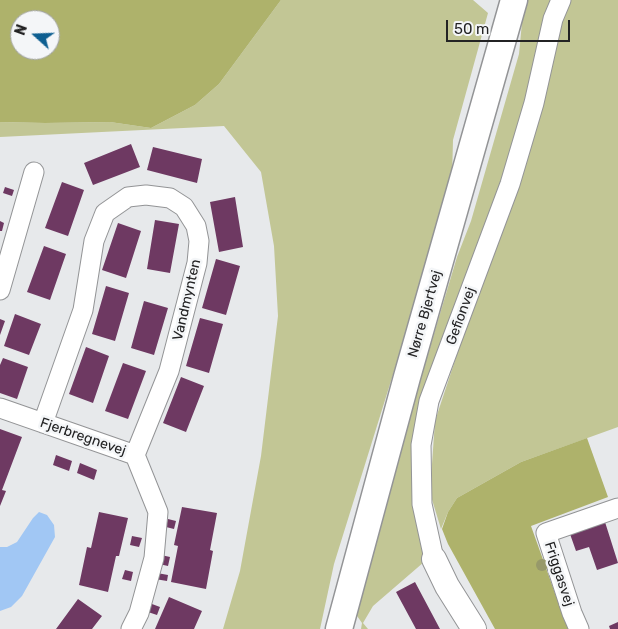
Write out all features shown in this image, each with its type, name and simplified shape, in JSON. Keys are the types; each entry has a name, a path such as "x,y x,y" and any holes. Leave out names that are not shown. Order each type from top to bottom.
{"main road":[{"name":"Nørre Bjertvej","path":"339,629 407,377 514,0"}],"street":[{"name":"Gefionvej","path":"474,629 447,586 434,559 422,504 421,445 429,401 510,184 534,103 553,19 561,0"},
{"path":"0,290 34,172"},
{"name":"Vandmynten","path":"43,423 83,310 94,241 105,213 128,197 170,198 184,207 196,226 198,263 169,372 135,455"},
{"name":"Fjerbregnevej","path":"0,408 135,455 158,512 154,558 139,613 131,629"},
{"name":"Friggasvej","path":"579,629 546,533 618,508"}],"green space":[{"path":"0,0 281,0 219,84 195,105 151,128 110,122 0,122"},
{"path":"281,0 473,0 488,13 453,140 452,178 334,564 320,629 223,629 240,571 261,456 278,316 274,246 261,172 224,126 0,137 0,122 110,122 151,128 195,105 219,84"},
{"path":"527,0 554,0 511,162 428,391 416,506 424,562 373,606 363,623 368,629 361,629 362,623 355,613 407,424 457,257 471,221 519,54 523,12"},
{"path":"568,0 618,0 618,427 521,462 457,498 448,512 441,529 430,493 435,421 471,312 554,33"},
{"path":"587,438 608,497 531,526 556,596 571,629 495,629 448,544 442,529 448,512 457,498 521,462"}],"water":[{"path":"39,512 47,515 54,525 55,537 22,596 11,607 0,611 0,547 7,547 17,542"}],"building":[{"path":"131,144 140,167 93,185 84,163"},
{"path":"153,147 202,159 197,183 147,170"},
{"path":"62,182 84,190 68,236 45,228"},
{"path":"5,187 14,190 12,196 3,193"},
{"path":"235,197 243,247 219,252 210,202"},
{"path":"155,220 179,224 170,273 147,269"},
{"path":"0,221 4,223 2,231 0,231"},
{"path":"118,223 141,231 126,278 102,270"},
{"path":"44,246 66,254 50,300 27,292"},
{"path":"216,259 240,266 226,315 202,308"},
{"path":"106,286 129,293 115,341 92,334"},
{"path":"144,301 168,308 154,355 131,348"},
{"path":"15,314 41,324 29,355 4,346"},
{"path":"200,318 223,324 209,373 186,366"},
{"path":"0,319 5,321 0,335"},
{"path":"86,347 109,356 93,403 69,394"},
{"path":"3,358 28,367 17,399 0,393 0,365"},
{"path":"123,363 146,371 128,419 105,411"},
{"path":"181,377 204,386 186,432 163,423"},
{"path":"0,429 22,437 2,490 6,491 0,506"},
{"path":"56,455 72,461 69,471 53,465"},
{"path":"80,463 97,470 94,480 77,473"},
{"path":"182,507 217,513 210,550 213,551 206,589 171,582 178,546 174,545"},
{"path":"99,512 128,518 119,556 116,556 108,592 79,585 87,547 91,548"},
{"path":"168,519 176,521 174,529 166,527"},
{"path":"605,522 618,563 597,570 589,547 576,551 570,534"},
{"path":"132,536 142,538 139,547 130,545"},
{"path":"161,555 170,557 168,566 159,564"},
{"path":"125,570 133,572 131,581 122,579"},
{"path":"157,573 168,575 167,581 155,579"},
{"path":"415,582 440,629 416,629 396,592"},
{"path":"169,597 202,611 194,629 155,629"},
{"path":"78,599 102,616 92,629 56,629"},
{"path":"152,604 160,607 157,615 148,612"},
{"path":"618,622 618,629 610,629 609,626"}]}
